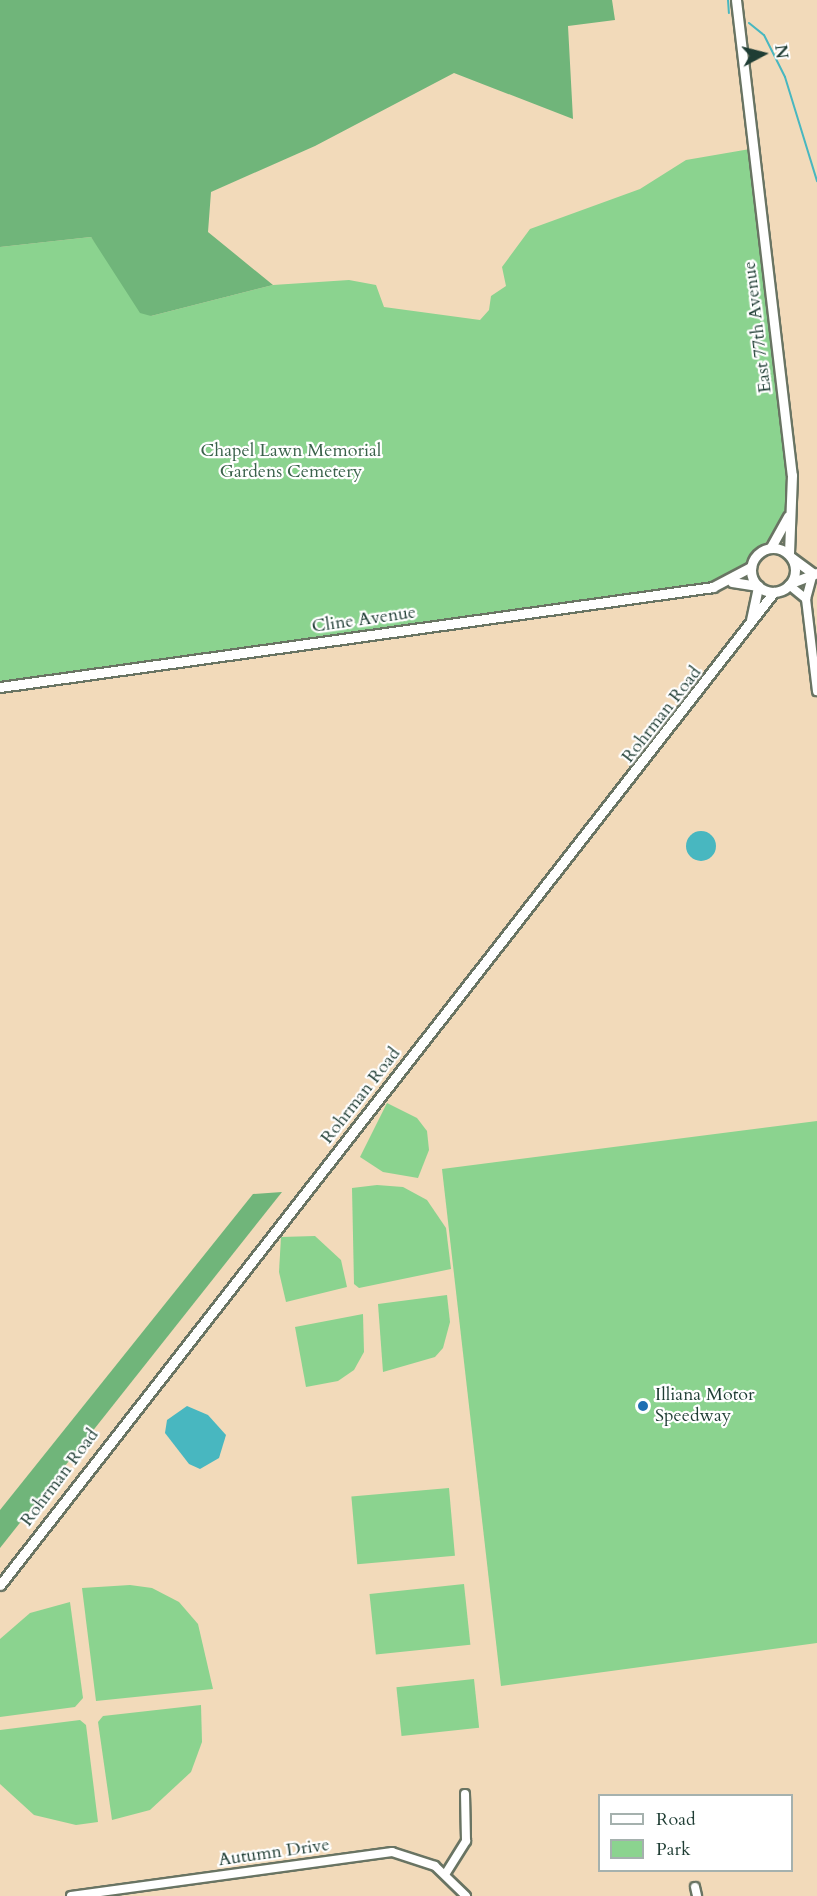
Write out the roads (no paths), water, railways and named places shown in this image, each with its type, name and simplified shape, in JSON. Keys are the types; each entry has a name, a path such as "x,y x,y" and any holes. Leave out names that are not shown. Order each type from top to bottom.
{"street":[{"name":"East 77th Avenue","path":"736,0 792,475 791,556"},
{"name":"East 77th Avenue","path":"771,547 790,514"},
{"path":"732,582 751,567 757,554 771,547 791,556 815,573"},
{"path":"791,556 790,584 806,599"},
{"path":"751,567 758,586 774,592 815,573"},
{"path":"815,573 806,599 817,691"},
{"name":"Cline Avenue","path":"0,687 732,582 758,586"},
{"name":"Rohrman Road","path":"750,629 758,586"},
{"name":"Rohrman Road","path":"0,1586 750,629 774,592"},
{"path":"446,1873 466,1841 465,1794"},
{"name":"Autumn Drive","path":"71,1896 392,1852 422,1859 446,1873 466,1896"},
{"path":"695,1887 697,1896"}],"water":[{"path":"701,831 711,836 716,846 711,856 701,861 691,856 686,846 691,836"},
{"path":"187,1406 208,1415 226,1435 219,1458 200,1469 189,1464 165,1433 167,1420"}],"waterway":[{"path":"728,0 729,13"},
{"path":"749,23 764,35 785,77 817,181"}],"place":[{"name":"Illiana Motor Speedway","path":"643,1406"}],"park label":[{"name":"Chapel Lawn Memorial Gardens Cemetery","path":"291,462"}]}
